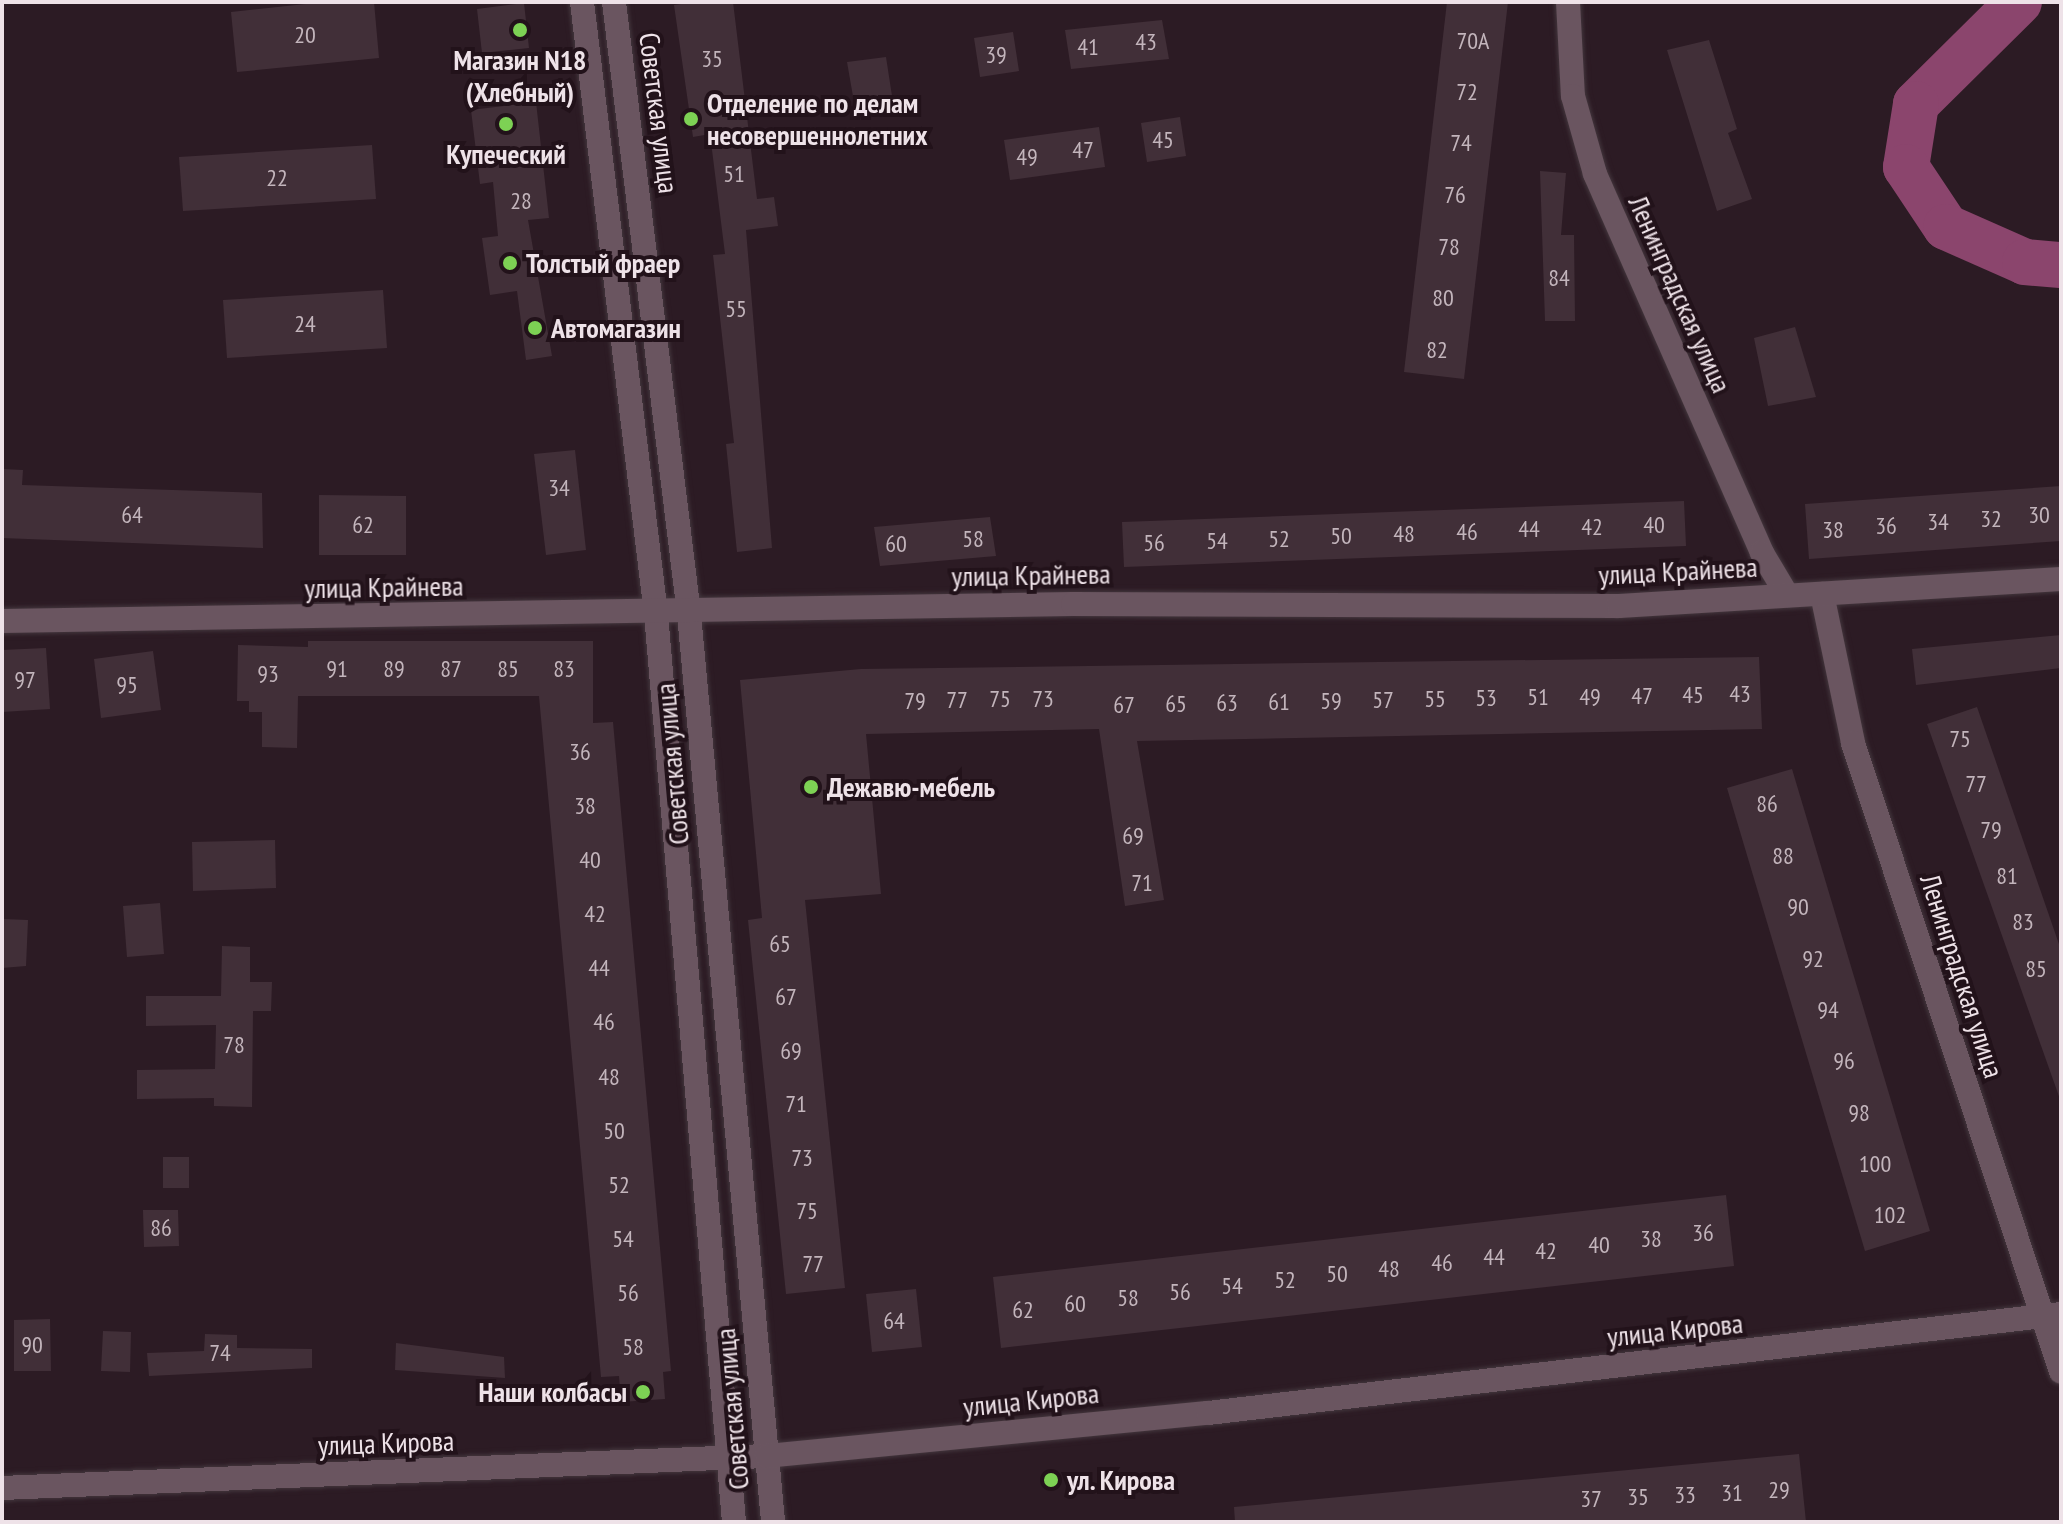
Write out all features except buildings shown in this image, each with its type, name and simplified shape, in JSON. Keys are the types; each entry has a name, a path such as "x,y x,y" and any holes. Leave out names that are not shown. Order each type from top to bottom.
{"street":[{"name":"Советская улица","path":"582,2 656,614 734,1522"},
{"name":"Советская улица","path":"614,2 689,614 773,1522"},
{"path":"1569,13 1581,2"},
{"name":"Ленинградская улица","path":"1569,13 1573,96 1595,174 1762,553 1787,595"},
{"name":"улица Крайнева","path":"2,621 689,614 1073,604 1619,606 1787,595 1824,604 2061,579"},
{"name":"Ленинградская улица","path":"1824,604 1853,743 2054,1316 2061,1372"},
{"name":"улица Кирова","path":"2,1488 767,1456 2054,1316"}],"waterway":[{"path":"2019,2 1916,104 1906,167 1946,227 2025,262 2061,265"}],"place":[{"name":"Магазин N18 (Хлебный)","path":"520,30"},
{"name":"Отделение по делам несовершеннолетних","path":"691,119"},
{"name":"Купеческий","path":"506,124"},
{"name":"Толстый фраер","path":"510,263"},
{"name":"Автомагазин","path":"535,328"},
{"name":"Дежавю-мебель","path":"811,787"},
{"name":"Наши колбасы","path":"643,1392"},
{"name":"ул. Кирова","path":"1051,1480"}]}
